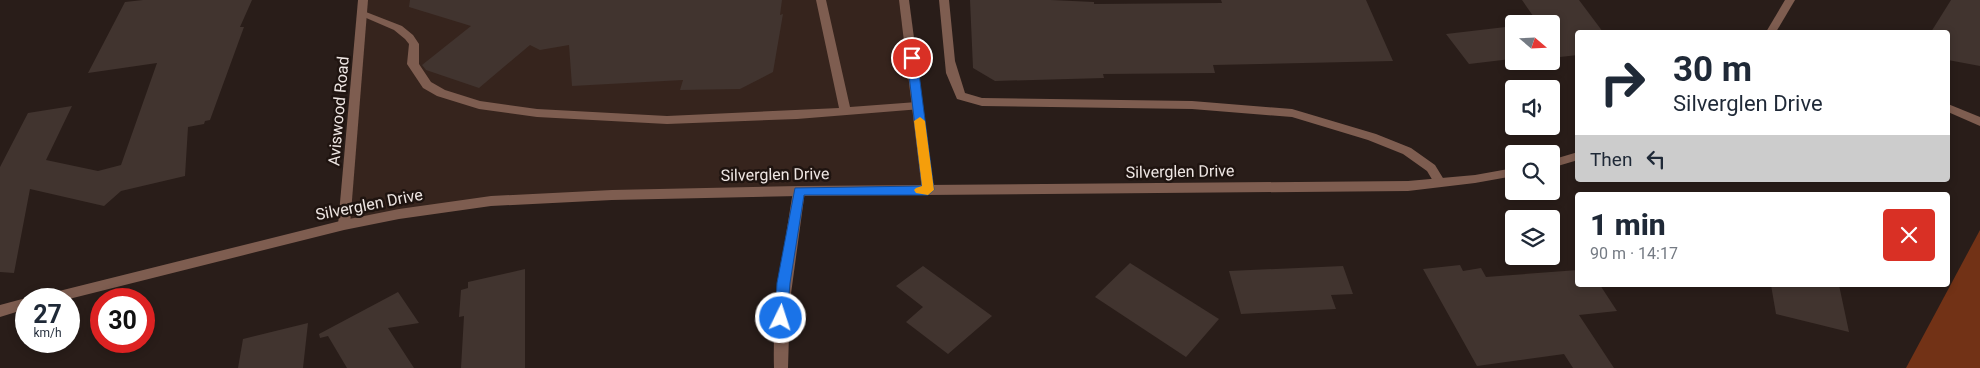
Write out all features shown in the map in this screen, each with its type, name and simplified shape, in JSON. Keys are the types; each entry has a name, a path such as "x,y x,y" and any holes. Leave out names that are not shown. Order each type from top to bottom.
{"street":[{"name":"Aviswood Road","path":"344,225 363,0"},
{"path":"821,0 828,21 832,57 845,110"},
{"path":"904,0 928,190"},
{"path":"944,0 947,17 950,71 961,96 982,102 1089,102 1192,105 1292,113 1372,137 1407,151 1431,168 1440,183"},
{"path":"1772,30 1790,0"},
{"path":"362,14 398,28 409,37 414,44 413,64 427,85 441,93 479,105 537,113 667,120 917,106"},
{"path":"1950,109 1980,122"},
{"path":"1560,161 1575,157"},
{"name":"Silverglen Drive","path":"80,291 344,225 399,214 491,201 612,194 1408,186 1505,173"},
{"path":"781,368 780,336 784,283 799,191"},
{"path":"0,310 15,307"}],"shaded area":[{"path":"362,0 905,0 928,190 490,200 343,225"},
{"path":"1980,230 1980,368 1906,368 1950,287"}],"building":[{"path":"143,0 252,0 240,27 244,27 210,120 205,121 204,124 188,127 185,176 121,191 104,206 30,189 14,273 0,272 0,167 28,113 72,106 46,160 98,171 121,165 157,63 88,73 125,2"},
{"path":"410,0 782,0 780,15 783,14 773,72 740,89 680,90 683,80 572,86 569,45 540,50 530,45 479,88 426,70 422,65 471,26 409,7"},
{"path":"970,0 1051,0 1094,2 1094,4 1222,3 1221,0 1366,0 1393,61 1213,65 1215,73 1103,74 1104,78 995,81 973,68"},
{"path":"1522,0 1579,0 1602,30 1575,30 1575,55 1560,57 1560,15 1532,15"},
{"path":"1951,0 1980,0 1980,66 1950,60 1950,30 1932,30"},
{"path":"1505,27 1505,60 1469,64 1446,34"},
{"path":"1130,263 1219,319 1186,357 1095,297"},
{"path":"1460,265 1463,271 1481,268 1486,277 1575,270 1575,287 1601,287 1617,311 1579,315 1614,368 1573,368 1564,354 1477,366 1423,269"},
{"path":"923,266 992,316 948,354 906,322 923,307 896,286"},
{"path":"1343,266 1353,294 1331,295 1336,309 1241,314 1229,271"},
{"path":"525,269 525,368 461,368 464,316 459,317 461,290 468,288 468,282"},
{"path":"1771,287 1839,287 1849,332 1776,314"},
{"path":"398,292 419,323 388,328 414,368 347,368 328,336 320,338 319,334"},
{"path":"308,323 303,368 238,368 243,339"}],"slow traffic":[{"path":"920,121 928,190 920,190"}],"route":[{"path":"781,318 784,283 799,191 928,190 912,58"}]}
